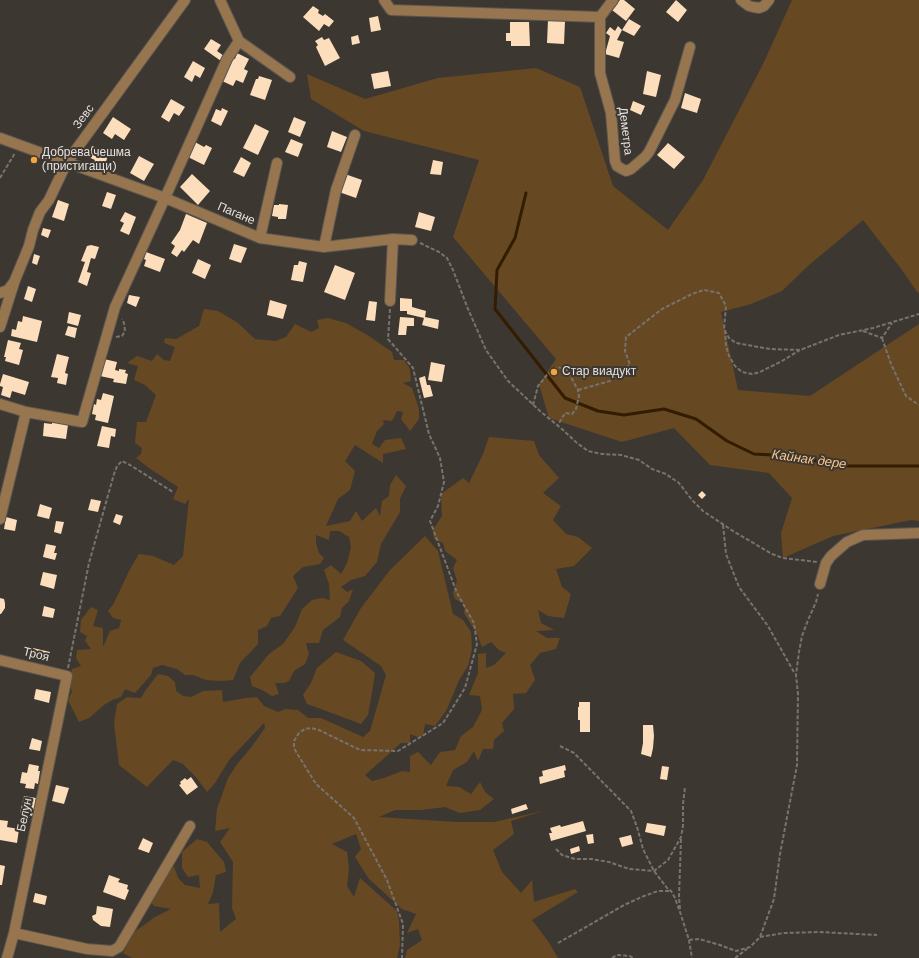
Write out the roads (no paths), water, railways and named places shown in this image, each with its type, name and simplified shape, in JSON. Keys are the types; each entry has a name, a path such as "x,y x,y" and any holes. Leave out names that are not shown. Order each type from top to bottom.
{"street":[{"name":"Зевс","path":"0,327 40,212 49,200 67,162 185,0"},
{"path":"220,0 239,40 290,77"},
{"path":"384,0 391,10 600,17 613,0"},
{"path":"741,0 749,6 759,8 764,6 769,0"},
{"name":"Деметра","path":"600,17 600,73 611,113 615,161 617,166 622,170 626,171 632,169 649,152 675,100 690,47"},
{"path":"0,404 26,412 82,422 115,307 227,59 239,40"},
{"path":"324,248 336,190 355,135"},
{"name":"Пагане","path":"0,138 164,198 260,238 324,248 393,239 412,240"},
{"path":"260,238 277,162"},
{"path":"390,301 393,239"},
{"path":"0,293 8,290 16,280"},
{"path":"0,518 26,412"},
{"path":"820,584 826,563 831,556 847,542 863,535 919,533"},
{"name":"Троя","path":"0,660 67,676"},
{"name":"Белун","path":"7,958 14,933 67,676"},
{"path":"14,933 86,949 112,952 119,947 190,826"}],"waterway":[{"name":"Кайнак дере","path":"526,193 515,238 497,270 495,309 565,398 598,411 624,415 664,409 696,419 727,441 754,454 792,456 841,466 919,466"}],"place":[{"name":"Добрева чешма (пристигащи)","path":"34,160"},
{"name":"Стар виадукт","path":"554,372"}]}
